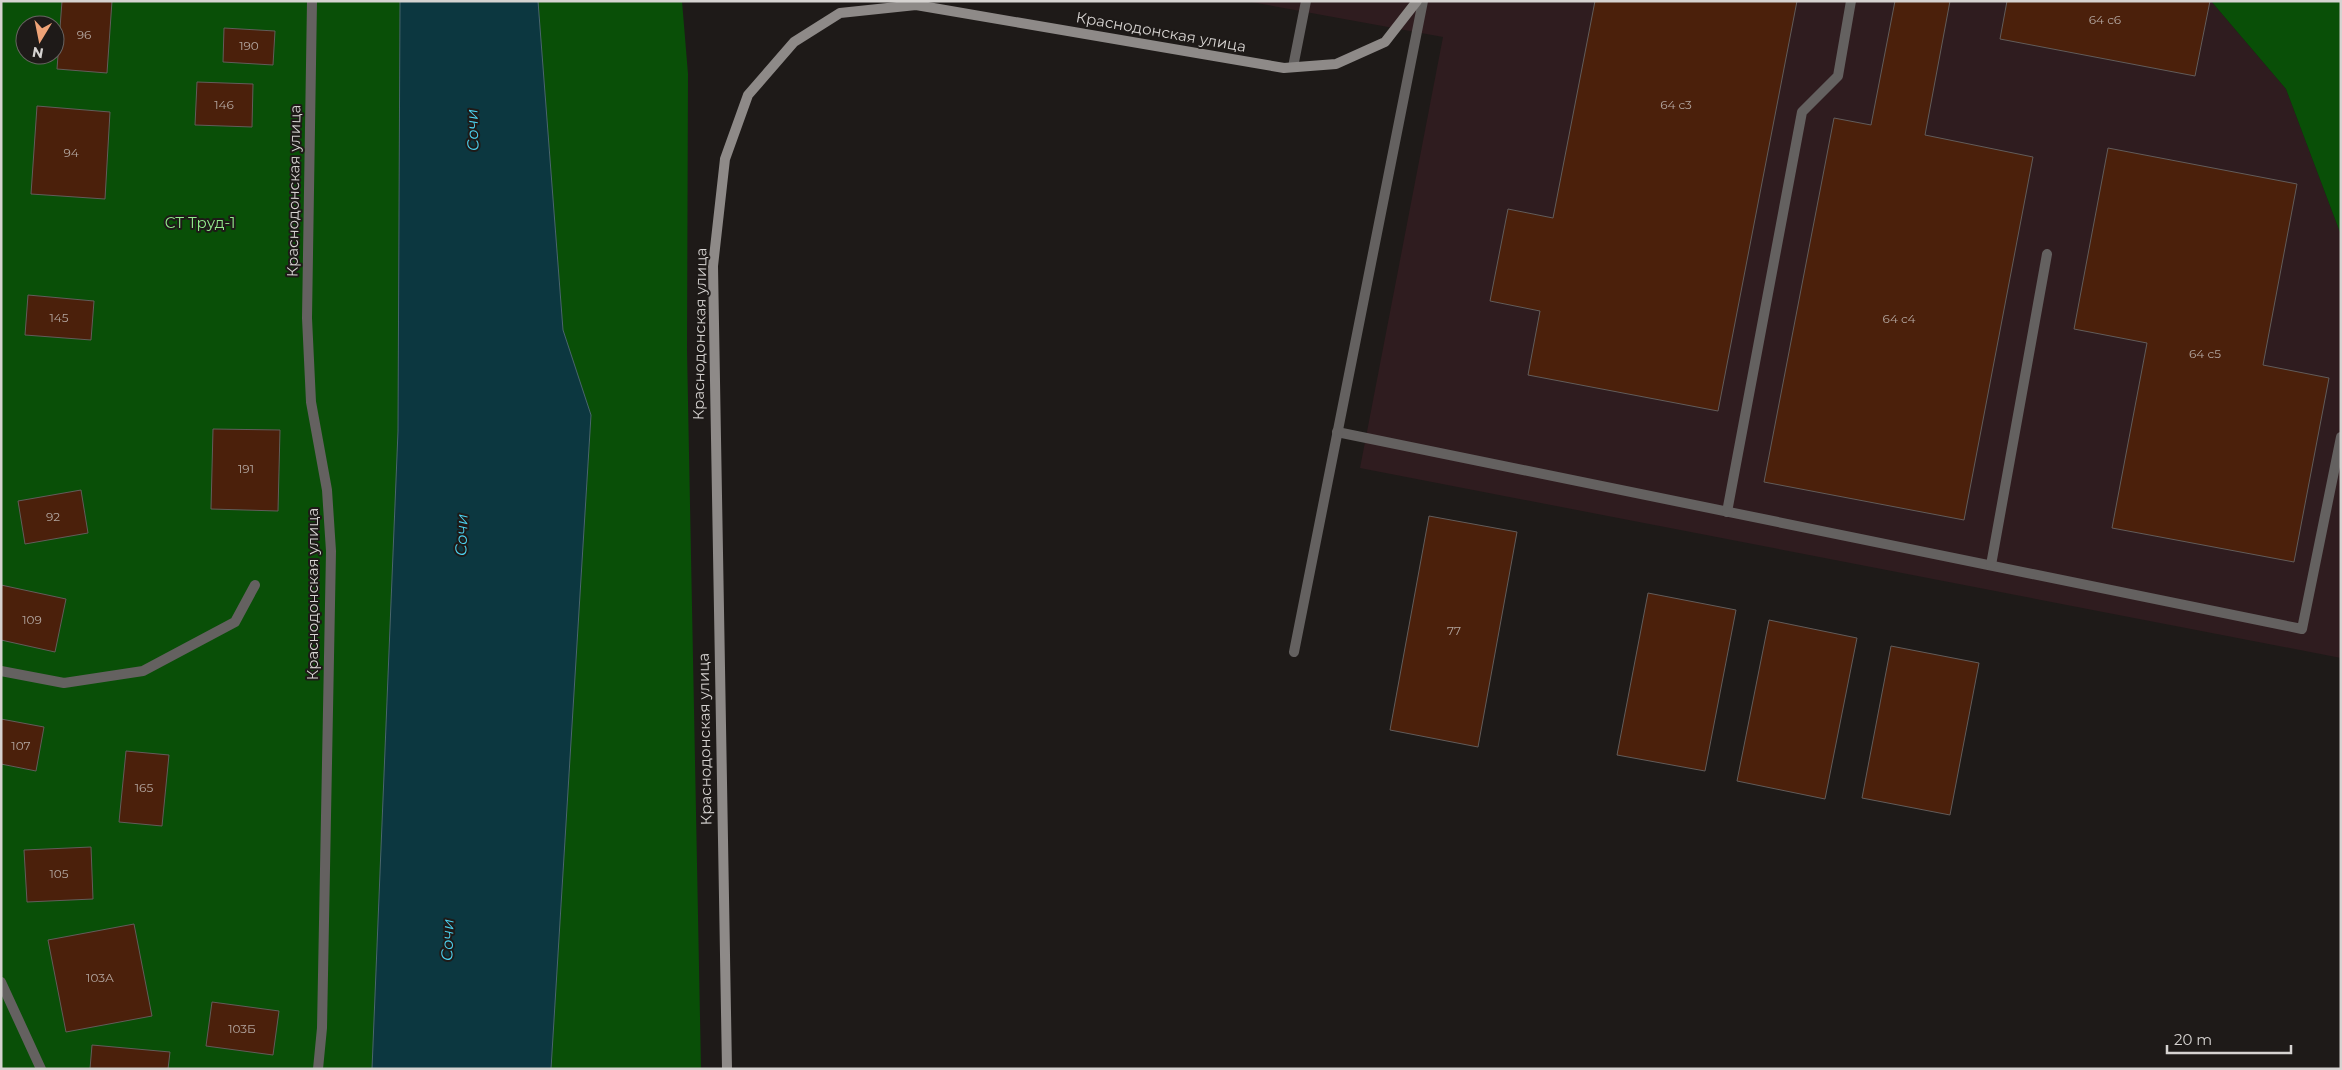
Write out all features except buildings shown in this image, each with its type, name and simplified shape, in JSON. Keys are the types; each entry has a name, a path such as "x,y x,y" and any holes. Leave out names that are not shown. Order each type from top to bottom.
{"street":[{"name":"Краснодонская улица","path":"312,1 306,318 311,402 327,490 331,551 322,1028 318,1069"},
{"path":"1293,67 1306,1"},
{"name":"Краснодонская улица","path":"727,1069 713,266 725,159 748,95 794,42 840,13 916,5 1284,68 1336,64 1385,42 1417,1"},
{"path":"1294,652 1336,432 1423,1"},
{"path":"1727,512 1802,112 1838,76 1851,1"},
{"path":"1991,565 2046,254"},
{"path":"1336,432 2302,629 2341,438"},
{"path":"1,672 64,683 143,671 235,622 256,585"},
{"path":"1,982 41,1069"}],"shaded area":[{"path":"1246,1 2211,1 2286,89 2341,235 2341,658 1360,468 1443,37"}],"green space":[{"name":"СТ Труд-1","path":"1,1 400,1 398,431 372,1069 1,1069"},
{"path":"538,1 682,1 688,74 687,350 701,1069 551,1069 591,415 563,330"},
{"path":"2211,1 2341,1 2341,235 2286,89"}],"water":[{"name":"Сочи","path":"400,1 538,1 563,330 591,415 551,1069 372,1069 398,431"}]}
